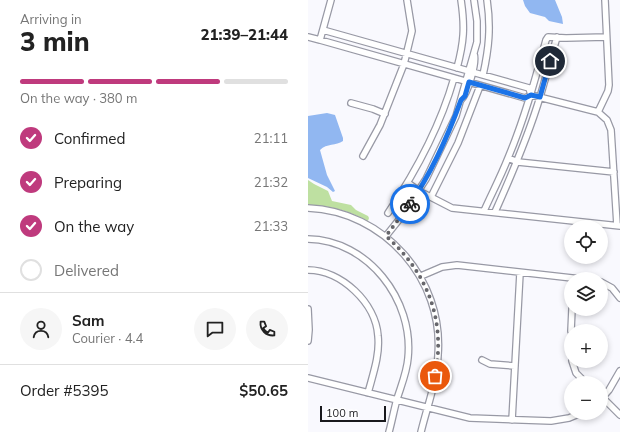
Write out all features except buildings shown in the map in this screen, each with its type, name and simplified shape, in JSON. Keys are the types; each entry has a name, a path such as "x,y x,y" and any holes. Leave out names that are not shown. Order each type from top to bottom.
{"street":[{"path":"320,40 331,0"},
{"path":"363,156 385,114 407,54 412,31 408,0"},
{"path":"457,68 464,38 461,0"},
{"path":"386,236 419,191 446,138 461,100 461,95 476,58 474,54 477,42 477,25 474,0"},
{"path":"483,75 490,35 487,0"},
{"path":"598,112 606,97 609,84 605,0"},
{"path":"323,30 529,88 531,95"},
{"path":"308,37 525,98 531,95 598,112 607,120 611,130 619,225 452,208 419,191 408,183"},
{"path":"484,211 508,158 531,95 548,37 606,37"},
{"path":"495,212 518,162 540,97 557,37"},
{"path":"388,213 408,183 428,147 442,116 454,78"},
{"path":"431,197 458,144 480,86"},
{"path":"351,103 385,114"},
{"path":"508,158 518,162 614,172"},
{"path":"308,208 347,215 386,236 406,256 421,276 433,306 438,336 438,363 421,432"},
{"path":"308,239 346,248 374,266 387,280 402,312 408,339 408,358 389,432"},
{"path":"421,276 442,268 457,266 564,278"},
{"path":"308,270 323,272 344,281 354,289 375,320 378,335 378,352 368,393"},
{"path":"512,420 520,273"},
{"path":"608,286 612,288 620,298"},
{"path":"308,309 308,342"},
{"path":"482,360 490,364 514,366"},
{"path":"608,391 620,371"},
{"path":"308,378 462,417 551,421 564,419"},
{"path":"608,404 620,415"}],"green space":[{"path":"308,180 328,191 332,201 351,205 356,210 368,216 368,221 339,209 308,205"}],"water":[{"path":"523,0 555,0 562,17 563,24 549,21 545,17 530,13"},
{"path":"327,113 335,115 343,138 343,141 340,143 326,146 320,150 327,175 335,191 333,192 327,187 308,178 308,116"}],"way so far":[{"path":"410,204 386,236 411,262 421,276 430,297 438,329 438,363 435,376"}],"route":[{"path":"410,204 434,164 456,116 461,100 465,96 469,82 525,98 531,95 540,97 550,61"}]}
